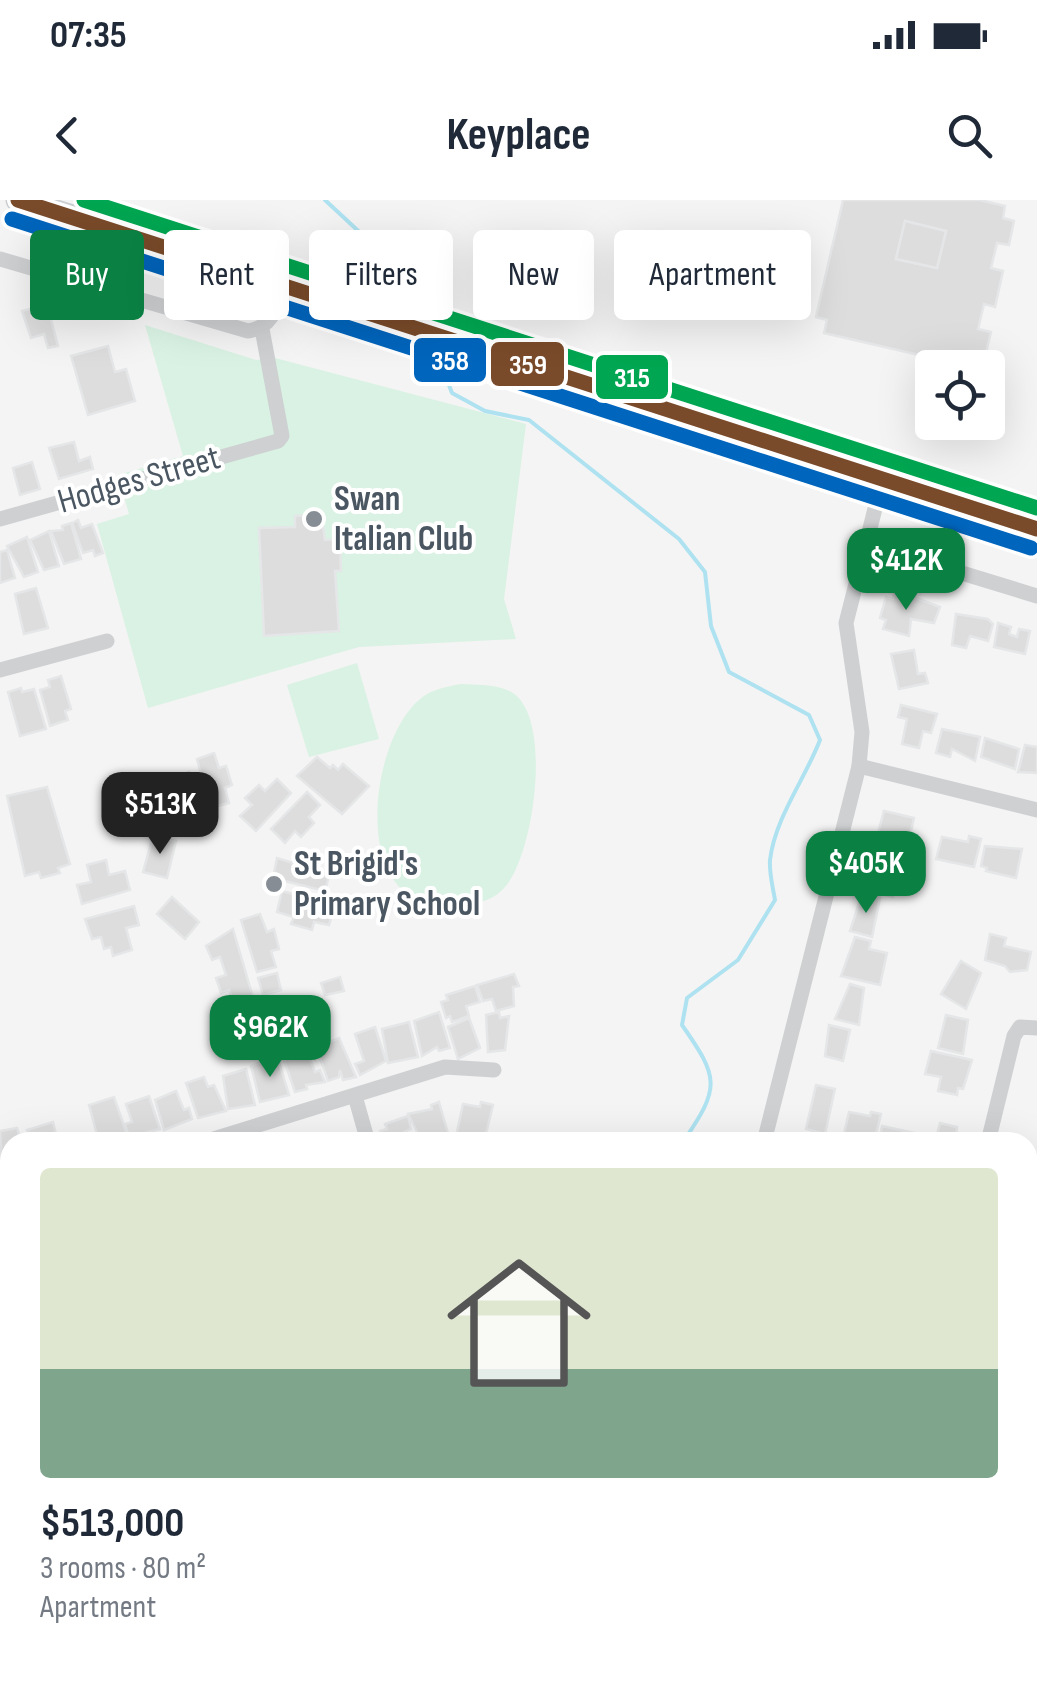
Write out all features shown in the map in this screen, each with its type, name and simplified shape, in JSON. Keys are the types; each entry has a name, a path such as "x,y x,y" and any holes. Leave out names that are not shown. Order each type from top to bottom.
{"main road":[{"path":"18,200 164,245"},
{"path":"289,284 1037,529"}],"street":[{"path":"0,258 234,329 262,329 269,320"},
{"name":"Hodges Street","path":"0,519 278,441 282,436 262,329"},
{"path":"766,1132 858,766 862,732 846,622 882,481"},
{"path":"906,556 1037,596"},
{"path":"0,670 107,641"},
{"path":"858,766 1037,810"},
{"path":"990,1132 1014,1036 1020,1027 1037,1028"},
{"path":"237,1132 445,1066 494,1070"},
{"path":"355,1096 365,1132"}],"green space":[{"name":"Swan Italian Club","path":"145,325 256,360 275,358 526,424 504,599 516,639 359,647 148,708 97,524 129,514 118,475 183,456"},
{"path":"357,663 379,739 309,757 287,685"},
{"path":"461,684 507,690 525,708 533,730 535,788 524,847 505,887 472,904 434,905 408,894 390,874 380,846 377,813 381,780 389,748 402,720 419,700 434,691"}],"building":[{"path":"843,200 980,200 1005,206 1003,218 1014,221 1009,245 997,243 991,268 1003,271 995,307 984,304 978,329 991,332 987,350 915,350 915,354 824,333 827,320 816,317","holes":["905,221 946,231 937,268 896,259"]},
{"path":"905,221 946,231 937,268 896,259"},
{"path":"30,309 30,320 51,320 58,346 48,348 44,334 31,338 22,311"},
{"path":"108,346 115,372 126,369 135,401 88,415 71,356"},
{"path":"74,442 79,461 90,457 93,469 59,479 49,448"},
{"path":"32,462 40,489 20,495 13,468"},
{"path":"309,515 310,527 323,525 325,540 340,539 341,571 335,571 339,631 264,636 259,528 295,527 295,516"},
{"path":"78,520 81,528 92,524 103,553 83,553 72,523"},
{"path":"71,523 81,559 64,564 51,531 63,530 62,526"},
{"path":"49,531 59,566 44,570 30,540"},
{"path":"27,537 38,572 24,577 7,546"},
{"path":"7,550 15,578 0,583 0,552"},
{"path":"36,588 48,628 24,634 15,594"},
{"path":"895,590 940,607 934,623 911,619 909,636 883,629 886,620 880,618 886,597 893,599"},
{"path":"956,614 988,619 993,624 988,641 970,636 966,648 952,645"},
{"path":"998,623 1011,627 1009,634 1017,637 1019,629 1030,631 1025,654 994,647"},
{"path":"914,650 918,674 925,673 928,683 899,689 891,654"},
{"path":"61,676 71,709 65,711 68,720 50,726 40,690 50,687 48,680"},
{"path":"21,688 22,692 34,689 46,729 20,736 8,692"},
{"path":"901,705 937,714 931,733 923,731 919,748 902,744 907,719 898,717"},
{"path":"942,729 980,737 975,761 952,749 950,757 936,753"},
{"path":"985,738 1019,749 1015,769 981,757"},
{"path":"1025,745 1037,747 1037,773 1018,772"},
{"path":"214,753 219,768 226,766 232,785 225,788 229,803 210,808 197,759"},
{"path":"317,757 330,768 333,765 338,770 343,764 369,786 342,814 297,776"},
{"path":"189,772 203,824 184,830 179,813 171,815 166,797 174,794 169,780"},
{"path":"277,779 291,793 256,831 240,816 252,805 245,798 259,785 265,791"},
{"path":"47,787 70,864 58,868 60,873 41,878 39,872 25,876 7,796"},
{"path":"307,792 320,805 309,817 314,823 301,837 295,831 285,843 271,829"},
{"path":"884,811 914,818 909,840 877,837"},
{"path":"153,836 176,841 167,878 143,872"},
{"path":"969,836 981,839 974,867 936,859 942,837 968,842"},
{"path":"985,846 1022,849 1016,878 986,871 981,866"},
{"path":"870,853 898,859 895,871 888,869 885,883 896,885 893,897 869,891"},
{"path":"295,855 315,860 312,868 330,872 325,891 273,878 277,858 293,863"},
{"path":"106,860 109,875 125,871 130,890 82,904 77,885 91,882 87,865"},
{"path":"282,891 335,905 329,925 314,922 312,930 291,924 294,917 277,912"},
{"path":"862,894 880,898 872,937 850,931"},
{"path":"172,897 199,922 185,939 157,914"},
{"path":"134,906 139,925 126,928 132,950 113,956 111,947 104,949 101,937 92,939 85,919"},
{"path":"260,914 267,932 274,929 279,949 271,951 276,967 257,972 241,920"},
{"path":"233,929 257,1011 226,1017 220,999 231,996 229,990 221,993 216,978 226,975 220,957 212,960 206,946"},
{"path":"990,934 1006,938 1004,946 1031,952 1027,970 1010,972 1005,966 985,960"},
{"path":"855,937 871,941 869,949 887,953 880,985 841,976"},
{"path":"961,961 981,973 966,1009 941,994"},
{"path":"277,973 281,990 263,995 258,978"},
{"path":"514,974 519,986 513,987 514,1006 496,1011 492,999 483,1001 477,985"},
{"path":"340,977 344,991 325,995 321,983"},
{"path":"850,984 864,988 859,1025 835,1019"},
{"path":"475,986 480,1002 466,1006 469,1016 452,1022 450,1016 446,1018 441,1002 448,1000 446,995"},
{"path":"439,1012 450,1048 439,1051 437,1047 422,1056 414,1021"},
{"path":"499,1012 500,1018 509,1016 505,1050 488,1052 486,1015"},
{"path":"946,1015 968,1020 963,1054 938,1048"},
{"path":"469,1018 480,1048 458,1059 448,1027"},
{"path":"409,1022 418,1057 388,1063 382,1029"},
{"path":"829,1025 850,1030 843,1061 825,1056"},
{"path":"375,1027 386,1061 360,1075 355,1064 364,1061 355,1034"},
{"path":"339,1038 356,1077 343,1080 340,1070 339,1077 328,1081 316,1047"},
{"path":"307,1051 315,1072 320,1070 325,1082 306,1085 307,1089 295,1092 284,1060"},
{"path":"931,1051 972,1060 963,1089 958,1088 957,1095 938,1091 941,1077 925,1074"},
{"path":"277,1056 289,1095 260,1102 251,1066"},
{"path":"246,1069 255,1105 228,1109 223,1076"},
{"path":"204,1077 208,1087 214,1085 226,1111 198,1118 186,1083"},
{"path":"816,1085 835,1089 825,1132 806,1129"},
{"path":"176,1091 192,1119 164,1130 155,1100"},
{"path":"149,1096 160,1129 127,1132 125,1124 132,1122 126,1104"},
{"path":"114,1097 126,1132 96,1132 89,1105"},
{"path":"439,1102 448,1132 417,1132 408,1114 432,1109 431,1105"},
{"path":"481,1102 493,1105 486,1132 457,1132 463,1104 480,1107"},
{"path":"849,1112 881,1114 876,1132 844,1132"},
{"path":"408,1116 411,1129 380,1132 387,1129 385,1124"},
{"path":"53,1122 56,1132 28,1132"},
{"path":"940,1123 957,1127 957,1132 938,1132"},
{"path":"882,1126 910,1132 881,1132"}],"waterway":[{"path":"325,200 357,230"},
{"path":"439,359 452,393 485,411 529,420 679,539 705,572 711,626 729,672 809,715 820,740 773,844 770,865 775,900 738,960 687,998 682,1025 703,1058 711,1083 704,1108 689,1132"}],"transit line":[{"name":"359","path":"18,200 1037,529"},
{"name":"315","path":"84,200 1037,508"},
{"name":"358","path":"12,219 1031,548"}],"place":[{"name":"Swan Italian Club","path":"314,519"},
{"name":"St Brigid's Primary School","path":"274,884"}]}
